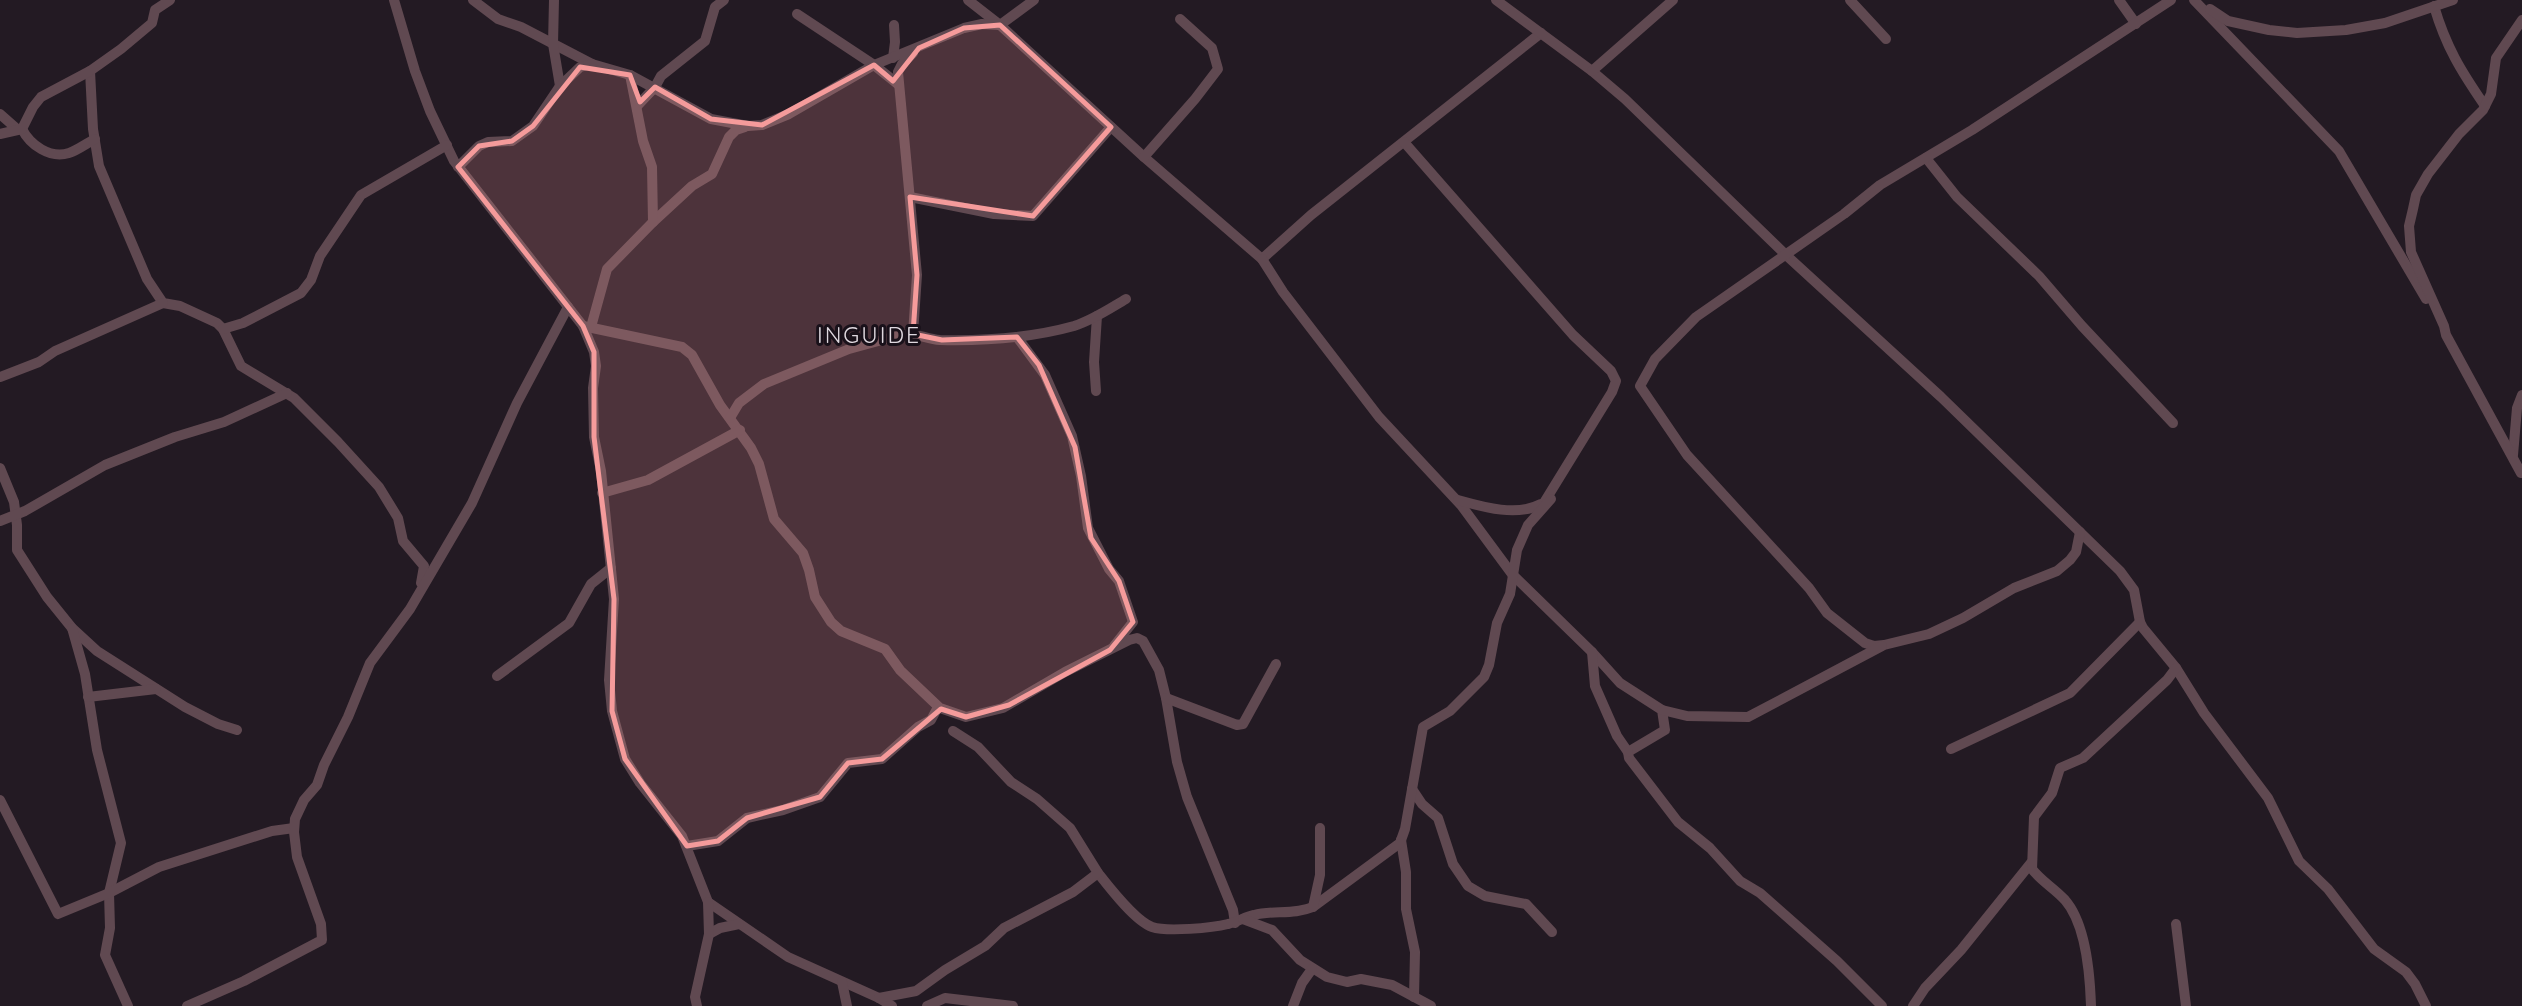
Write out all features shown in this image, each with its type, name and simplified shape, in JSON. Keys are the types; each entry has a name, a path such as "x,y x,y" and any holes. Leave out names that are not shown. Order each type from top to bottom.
{"street":[{"path":"0,134 19,129 41,97 90,71 152,23 153,5 170,0"},
{"path":"394,0 430,111 458,167 568,307 587,326 595,359 593,419 611,568 614,626 609,680 612,711 618,740 631,771 678,830 687,846 708,902 709,934 695,1003"},
{"path":"473,0 498,19 521,27 592,64 630,75 711,119 748,126"},
{"path":"554,0 553,44 560,86"},
{"path":"638,104 655,87 661,76 705,41 715,7 724,0"},
{"path":"968,0 1000,24 1144,158 1262,259 1283,292 1379,417 1475,522 1512,574 1620,683 1662,710 1687,716 1748,717 1884,645"},
{"path":"587,326 607,269 692,186 712,174 729,137 736,130 762,125 789,114 874,65 964,28 1000,24 1034,0"},
{"path":"1496,0 1592,71 1634,108 1786,255 1932,388 2130,583 2134,590 2140,622 2268,798 2299,861 2328,889 2374,949 2406,972 2426,1006"},
{"path":"1592,71 1673,0"},
{"path":"1850,0 1886,39"},
{"path":"2119,0 2136,24"},
{"path":"2080,532 2076,552 2057,571 2014,588 1963,618 1929,634 1884,645 1870,645 1824,610 1809,588 1687,455 1640,386 1655,359 1683,328 1709,307 1844,214 1880,185 2171,0"},
{"path":"2195,0 2228,21 2297,33 2346,30 2385,23 2453,0"},
{"path":"2195,0 2339,151 2446,335 2521,473"},
{"path":"2434,6 2444,40 2459,69 2485,106"},
{"path":"797,14 874,65 899,85"},
{"path":"1144,158 1195,100 1218,69 1212,48 1180,19"},
{"path":"2446,335 2411,252 2409,226 2416,195 2428,174 2459,134 2475,120 2485,106 2491,94 2496,58 2522,20"},
{"path":"893,58 894,25"},
{"path":"1262,259 1311,215 1541,33"},
{"path":"913,334 917,275 898,72 902,64 919,48"},
{"path":"458,167 480,146 488,142 512,141 533,126 560,86 580,67 592,64"},
{"path":"90,71 94,139 99,166 147,279 163,303 197,313 223,329 242,366 287,393 338,442 379,487 398,519 403,541 424,566 420,590"},
{"path":"630,75 645,148 652,167 653,222"},
{"path":"0,114 19,129 28,141 55,154 68,154 94,139"},
{"path":"910,197 994,214 1033,216 1111,127"},
{"path":"1404,142 1573,335 1611,371 1616,381 1612,392 1544,503"},
{"path":"223,329 243,323 301,293 311,280 320,256 361,195 447,145"},
{"path":"1926,158 1957,197 2039,276 2173,423"},
{"path":"730,418 739,403 764,384 849,349 895,336 913,334 926,339 942,340 1017,337 1074,326 1126,299"},
{"path":"0,377 39,362 55,351 163,303"},
{"path":"187,1006 244,981 322,940 321,924 297,857 294,828 304,800 317,785 370,663 410,609 472,503 517,403 568,307"},
{"path":"1096,391 1094,362 1097,316"},
{"path":"587,326 686,350 696,361 711,391 740,430 759,464 774,519 803,553 815,597 835,628 886,649 900,670 939,707 966,717 1003,708 1065,672 1110,650 1135,638 1143,640 1159,670 1187,797 1239,921 1274,932 1290,951 1327,977 1347,982 1361,979 1392,985 1431,1006"},
{"path":"1017,337 1045,375 1072,436 1088,528 1109,569 1119,581 1133,622 1110,650"},
{"path":"0,521 16,516 105,465 175,437 224,422 287,393"},
{"path":"2513,455 2517,408 2522,395"},
{"path":"603,493 648,480 740,430"},
{"path":"0,468 16,516 17,550 47,597 72,628 97,651 156,689 218,724 237,730"},
{"path":"1414,997 1415,952 1406,909 1406,872 1401,840 1423,727 1450,711 1479,683 1487,671 1497,622 1510,594 1517,550 1528,525 1551,499 1532,509 1517,511 1455,499"},
{"path":"497,676 569,623 591,584 611,568"},
{"path":"1951,749 2070,693 2140,622"},
{"path":"72,628 85,674 97,750 121,843 110,893 106,961 128,1006"},
{"path":"1592,652 1595,686 1617,736 1629,758 1678,822 1710,848 1740,881 1760,893 1837,961 1882,1006"},
{"path":"1166,698 1237,725 1243,724 1276,664"},
{"path":"2091,1006 2090,980 2078,920 2066,901 2034,873 2031,863 2034,817 2052,793 2060,768 2083,758 2162,685 2176,668"},
{"path":"88,698 156,689"},
{"path":"687,846 718,841 747,818 783,810 820,797 848,763 882,759 918,727 931,720 939,707"},
{"path":"1662,710 1665,730"},
{"path":"1628,752 1687,716"},
{"path":"953,731 978,747 1011,782 1037,799 1070,828 1098,873 1121,903 1149,926 1195,928 1278,911 1300,912 1312,907 1388,853 1401,840"},
{"path":"1412,789 1422,804 1438,818 1453,864 1468,886 1485,896 1526,904 1552,932"},
{"path":"0,800 58,914 110,893 159,867 272,831 294,828"},
{"path":"1312,907 1320,875 1320,828"},
{"path":"1913,1006 1925,988 1961,950 2031,863"},
{"path":"878,998 911,993 927,985 945,970 985,946 1004,928 1073,892 1098,873"},
{"path":"708,902 788,957 892,1006"},
{"path":"709,934 720,928 739,924"},
{"path":"2176,924 2186,1006"},
{"path":"1293,1006 1312,969"},
{"path":"842,982 847,1006"},
{"path":"927,985 926,1006 945,998 1013,1006"}],"highlighted area":[{"path":"1000,25 1111,127 1033,216 910,197 917,275 913,334 942,340 1017,337 1039,365 1075,447 1091,538 1119,581 1133,622 1110,650 1009,705 966,717 941,709 882,759 848,763 820,797 747,818 718,841 687,846 625,759 612,711 614,599 594,437 594,352 583,326 458,167 479,146 512,141 533,126 580,67 630,75 640,102 655,87 711,119 762,125 874,65 893,81 919,48 964,28"}],"district":[{"name":"INGUIDE","path":"869,334"}]}
